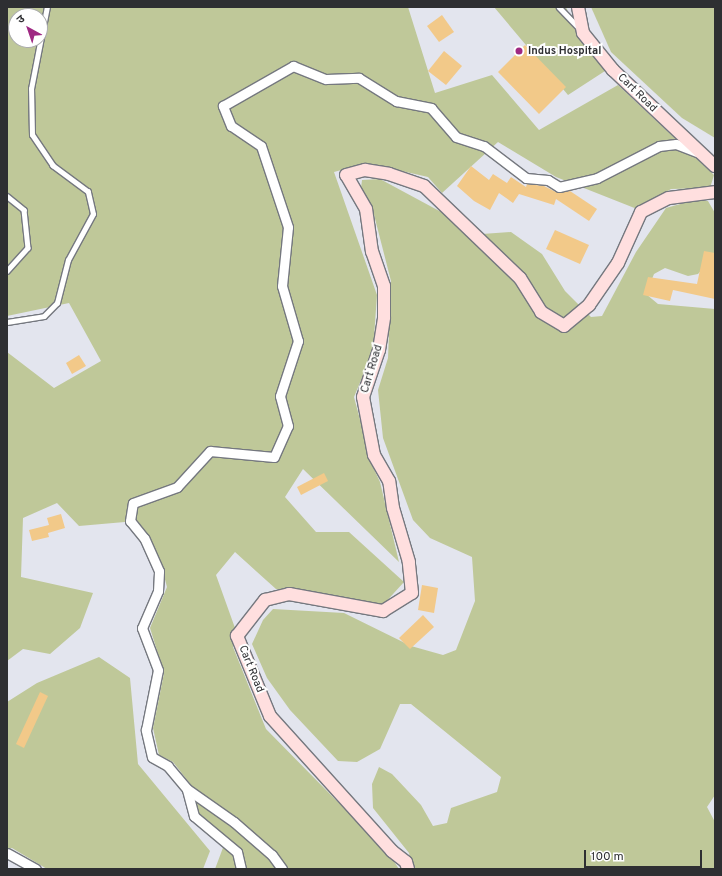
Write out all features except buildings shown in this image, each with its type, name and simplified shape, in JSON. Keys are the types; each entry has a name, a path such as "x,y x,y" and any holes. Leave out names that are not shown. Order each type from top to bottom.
{"main road":[{"name":"Cart Road","path":"578,7 583,32 613,70 715,166"},
{"name":"Cart Road","path":"408,869 406,862 392,851 270,716 237,636 265,600 289,594 383,611 412,593 409,562 393,508 389,481 374,455 362,397 379,350 384,317 384,286 372,252 366,209 346,175 365,170 389,174 424,186 520,278 541,312 564,326 589,305 618,263 642,212 669,198 715,192"}],"street":[{"path":"282,869 272,855 234,822 186,789 168,766 152,757 146,730 158,670 142,628 158,591 159,571 144,538 130,521 133,503 177,487 210,451 274,457 288,426 280,396 298,341 282,286 288,227 261,146 231,126 223,106 293,66 326,79 359,78 396,101 431,108 456,137 484,146 526,178 548,180 559,187 597,178 659,146 676,144 700,153"},
{"path":"186,789 194,816 237,852 241,869"},
{"path":"7,853 36,869"}],"lane":[{"path":"7,322 44,316 57,304 68,260 92,214 88,192 53,166 32,135 31,89 47,7"},
{"path":"559,7 583,32"},
{"path":"7,196 24,210 28,248 7,271"}],"green space":[{"path":"7,7 408,7 435,93 492,75 539,130 618,85 714,175 710,188 671,189 637,209 556,177 498,142 442,193 428,177 367,163 334,172 377,295 373,351 354,397 372,465 380,482 399,562 303,469 285,497 316,532 349,532 404,582 383,605 276,589 235,552 216,575 235,628 233,647 266,729 389,854 399,869 215,869 227,837 198,814 191,785 173,762 159,755 153,728 164,673 150,628 167,587 159,557 136,521 79,526 57,503 23,518 21,577 93,593 80,628 50,654 23,649 7,661 7,352 54,388 101,361 69,303 7,316"},
{"path":"494,7 566,7 578,35 605,71 568,95"},
{"path":"591,7 715,7 715,138 682,118 611,52"},
{"path":"380,179 482,234 511,232 542,254 565,291 591,317 602,316 636,252 666,208 691,201 708,201 715,213 715,255 698,274 688,276 665,268 654,274 646,294 658,304 715,309 715,795 707,807 715,822 715,869 412,869 409,853 373,808 372,784 379,767 392,774 421,805 433,826 447,823 451,808 497,792 501,777 411,704 400,704 380,749 357,762 338,761 290,710 267,678 252,644 263,620 273,609 344,613 411,646 443,655 456,650 475,601 472,557 430,538 413,520 383,438 378,390 388,358 391,281 372,207 361,188 362,180"},
{"path":"99,657 130,678 138,764 210,851 203,869 47,869 12,848 7,849 7,702 37,683"}],"place":[{"name":"Indus Hospital","path":"519,51"}]}
